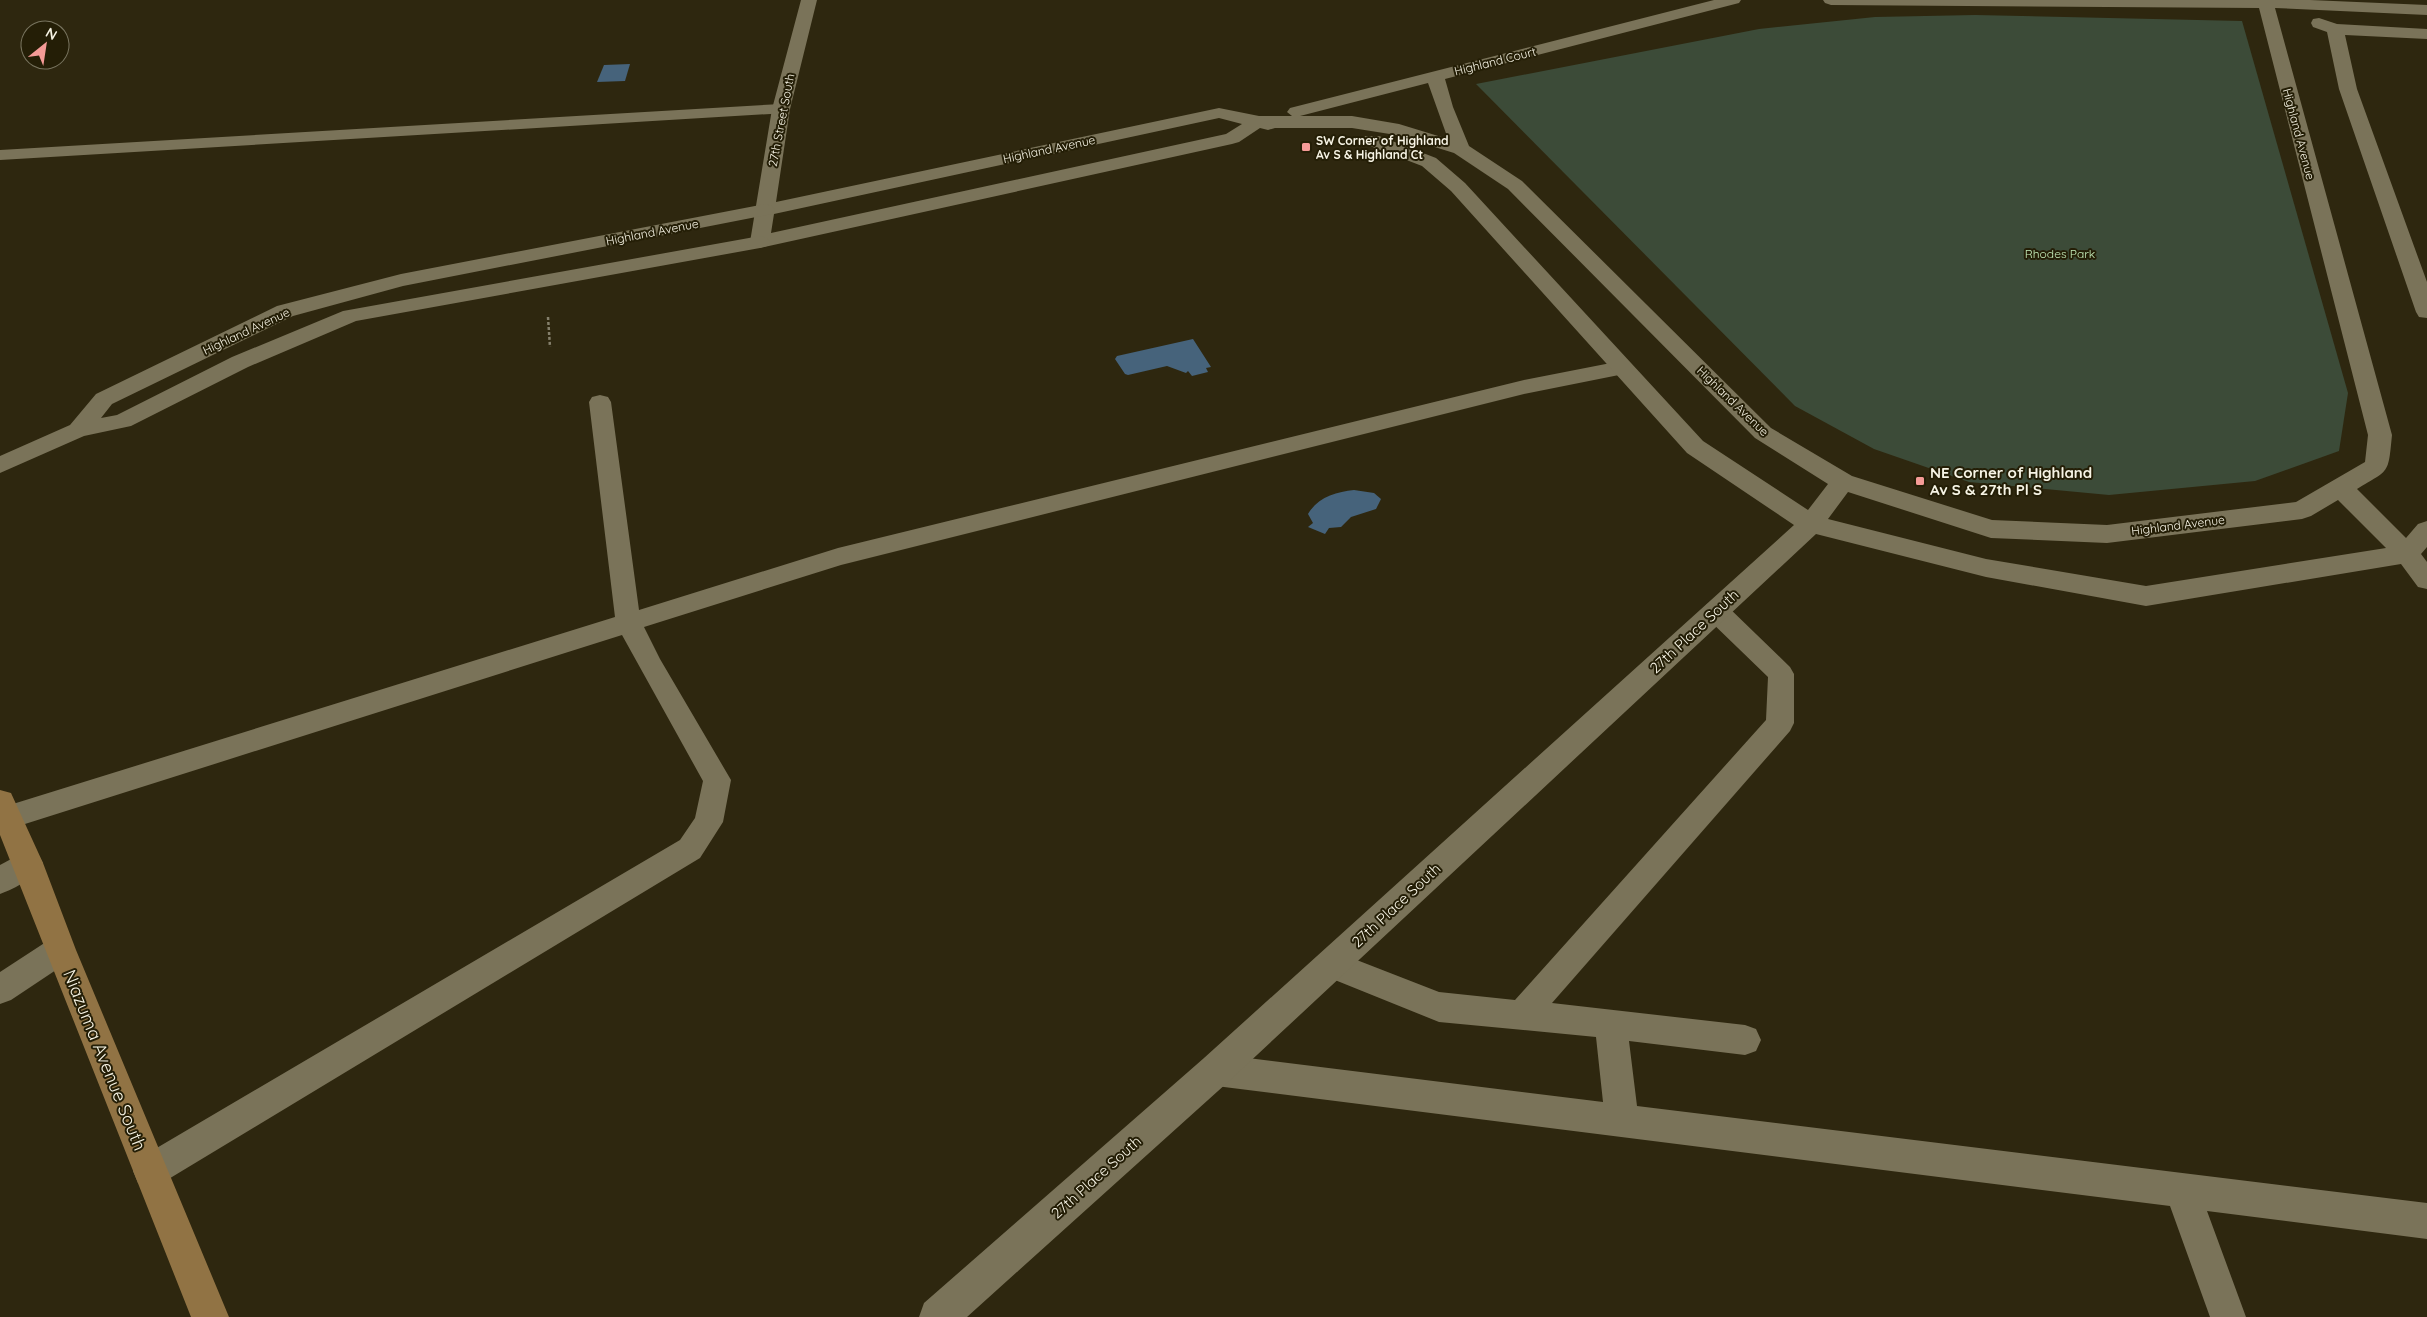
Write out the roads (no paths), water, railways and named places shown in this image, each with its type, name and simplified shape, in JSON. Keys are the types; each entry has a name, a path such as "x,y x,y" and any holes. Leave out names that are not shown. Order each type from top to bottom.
{"main road":[{"name":"Niazuma Avenue South","path":"3,810 28,863 60,950 210,1317"}],"street":[{"name":"27th Street South","path":"760,242 781,109 809,0"},
{"name":"Highland Court","path":"1257,122 1733,0"},
{"path":"1831,0 2265,1 2427,10"},
{"path":"2265,1 2335,30 2427,34"},
{"name":"Highland Avenue","path":"0,466 78,430 123,422 240,362 351,316 760,242 1232,138 1257,122 1352,122 1399,130 1461,149 1515,184 1763,433 1844,482 1991,529 2107,534 2302,510 2377,466 2380,435 2265,1"},
{"path":"2335,30 2348,89 2427,312"},
{"path":"1435,76 1444,107 1461,149"},
{"name":"Highland Avenue","path":"78,430 104,399 285,311 401,280 765,210 1219,113 1257,122 1322,130 1377,141 1428,162 1458,186 1621,368 1695,447 1811,524 1986,568 2146,596 2406,554"},
{"name":"27th Place South","path":"938,1317 1216,1070 1811,524 1844,482"},
{"path":"2341,488 2406,554 2427,580"},
{"path":"2406,554 2427,530"}],"lane":[{"path":"0,155 781,109"},
{"path":"3,810 838,557 1031,507 1514,389 1621,368"},
{"path":"150,1171 690,849 709,822 717,780 628,621 600,402"},
{"path":"1522,1015 1780,722 1781,674 1716,611"},
{"path":"0,881 28,863"},
{"path":"0,990 60,950"},
{"path":"1331,964 1439,1007 1611,1024 1745,1040"},
{"path":"1611,1024 1622,1122"},
{"path":"1216,1070 1622,1122 2181,1189 2427,1222"},
{"path":"2181,1189 2228,1317"}],"water":[{"path":"630,64 625,81 597,82 604,65"},
{"path":"1193,339 1211,367 1206,368 1208,372 1192,376 1188,371 1186,373 1167,366 1128,375 1125,374 1115,359 1117,356"},
{"path":"1354,490 1374,493 1381,499 1376,509 1351,517 1341,527 1329,528 1325,534 1308,527 1313,523 1308,514 1317,503 1328,496"}],"place":[{"name":"SW Corner of Highland Av S & Highland Ct","path":"1306,147"},
{"name":"NE Corner of Highland Av S & 27th Pl S","path":"1920,481"}],"park label":[{"name":"Rhodes Park","path":"2060,253"}]}
